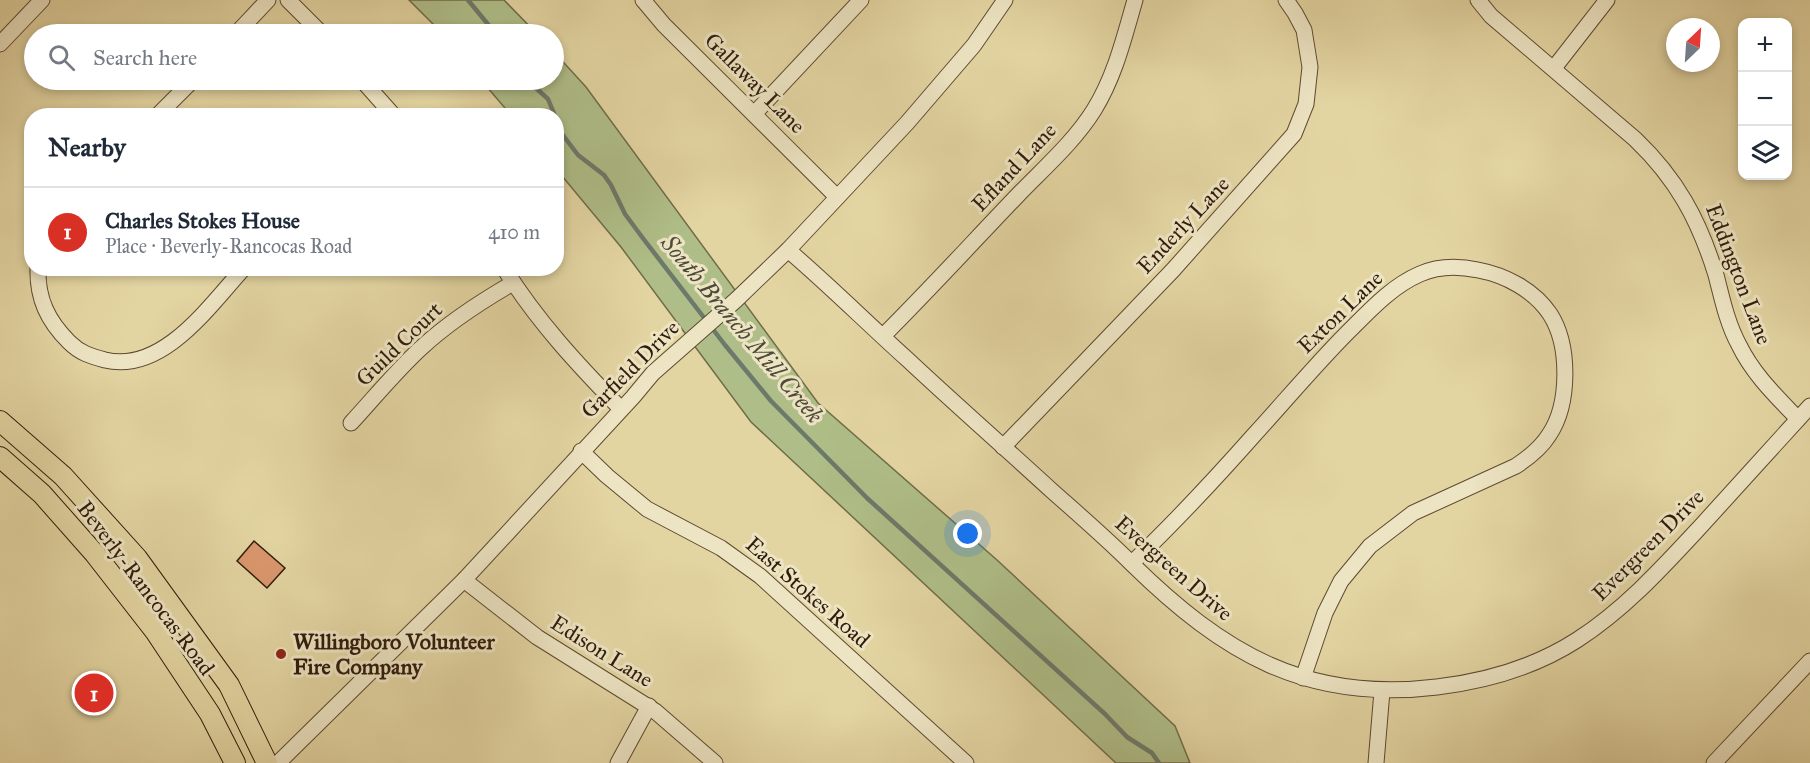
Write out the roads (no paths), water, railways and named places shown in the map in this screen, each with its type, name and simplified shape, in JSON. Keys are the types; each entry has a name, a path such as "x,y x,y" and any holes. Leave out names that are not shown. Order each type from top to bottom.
{"main road":[{"name":"Beverly-Rancocas Road","path":"0,422 63,476 137,558 229,685 267,763"},
{"name":"Beverly-Rancocas Road","path":"0,458 42,494 95,554 134,605 210,714 235,763"}],"street":[{"path":"0,44 42,0"},
{"path":"245,24 268,0"},
{"path":"288,0 312,24"},
{"name":"Gallaway Lane","path":"643,0 664,25 837,197"},
{"path":"754,114 861,0"},
{"name":"Garfield Drive","path":"278,763 464,580 653,373 736,300 788,250 907,123 974,45 1005,0"},
{"name":"Efland Lane","path":"883,336 1034,180 1093,112 1119,57 1135,0"},
{"name":"Enderly Lane","path":"1003,447 1173,270 1294,134 1306,104 1310,67 1304,30 1286,0"},
{"name":"Eddington Lane","path":"1478,0 1491,16 1647,150 1682,193 1702,234 1737,343 1758,375 1798,419"},
{"path":"1554,68 1607,0"},
{"path":"165,108 183,90"},
{"path":"371,90 386,108"},
{"name":"Evergreen Drive","path":"788,250 1177,606 1224,641 1258,659 1303,678 1332,686 1382,691 1420,689 1477,681 1531,664 1556,652 1579,638 1646,584 1810,406"},
{"name":"Exton Lane","path":"1131,563 1180,516 1331,349 1376,304 1406,281 1423,273 1457,267 1491,272 1523,288 1549,312 1558,329 1565,366 1562,403 1550,435 1528,458 1516,466 1413,513 1370,546 1341,581 1325,613 1303,678"},
{"path":"38,276 41,300 56,329 79,352 110,361 126,361 156,354 183,334 237,276"},
{"path":"509,276 542,323 621,410"},
{"name":"Guild Court","path":"351,423 398,371 432,339 468,310 513,283"},
{"name":"East Stokes Road","path":"581,451 607,477 647,508 721,548 760,576 966,763"},
{"name":"Edison Lane","path":"464,580 537,637 649,706 716,763"},
{"path":"1714,763 1807,672"},
{"path":"1376,763 1382,691"},
{"path":"618,763 649,706"}],"waterway":[{"name":"South Branch Mill Creek","path":"468,0 488,24"},
{"name":"South Branch Mill Creek","path":"538,90 548,99 552,108"},
{"name":"South Branch Mill Creek","path":"564,137 578,155 604,175 625,214 771,401 867,498 1105,714 1127,737 1152,753 1159,763"}],"place":[{"name":"Willingboro Volunteer Fire Company","path":"281,654"},
{"name":"Charles Stokes House","path":"94,693"}]}
